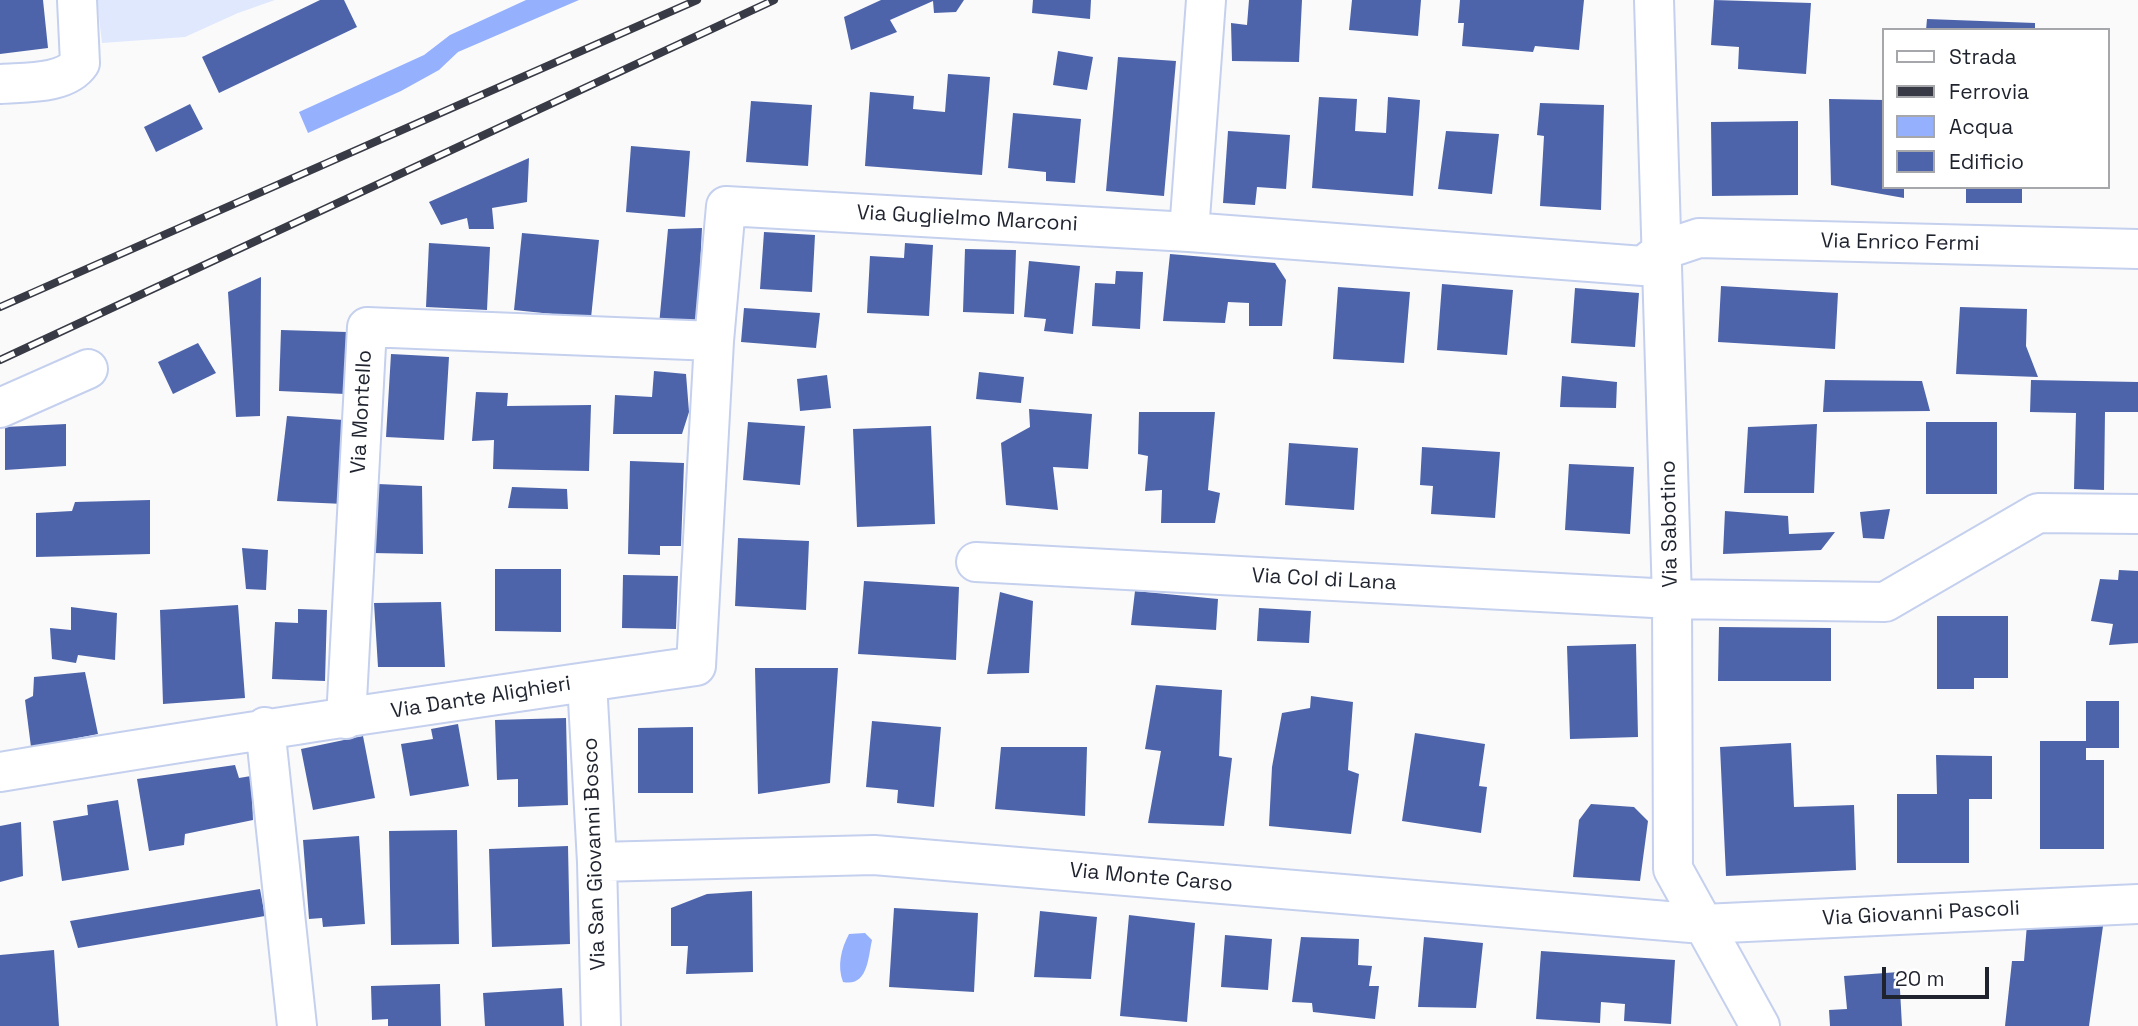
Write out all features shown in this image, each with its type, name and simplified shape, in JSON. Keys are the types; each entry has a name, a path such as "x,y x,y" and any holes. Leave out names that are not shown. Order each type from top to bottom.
{"street":[{"path":"0,84 67,75 80,64 77,0"},
{"path":"1189,232 1206,0"},
{"name":"Via Sabotino","path":"1654,0 1672,599 1673,869 1760,1026"},
{"name":"Via Guglielmo Marconi","path":"696,666 714,341 726,206 1189,232 1643,266 1663,250"},
{"name":"Via Enrico Fermi","path":"1663,250 1699,238 2138,249"},
{"name":"Via Montello","path":"346,719 367,327 714,341"},
{"path":"0,408 88,369"},
{"name":"Via Col di Lana","path":"976,562 1672,599 1885,602 2038,513 2138,514"},
{"name":"Via Dante Alighieri","path":"0,772 265,727 346,719 696,666"},
{"name":"Via San Giovanni Bosco","path":"587,682 597,862 601,1026"},
{"path":"265,727 297,1026"},
{"name":"Via Monte Carso","path":"597,862 874,855 1703,923"},
{"name":"Via Giovanni Pascoli","path":"1703,923 2138,904"}],"shaded area":[{"path":"97,0 275,0 185,37 102,43"}],"water":[{"path":"526,0 579,0 458,52 439,70 401,91 308,133 299,112 424,55 450,35"},
{"path":"865,933 872,940 865,970 858,980 843,982 840,964 846,940 849,934"}],"building":[{"path":"0,0 43,0 48,48 0,54"},
{"path":"320,0 344,0 357,27 219,93 202,57"},
{"path":"881,0 964,0 956,12 934,13 933,1 890,20 897,32 851,50 844,17"},
{"path":"1033,0 1091,0 1090,19 1032,13"},
{"path":"1249,0 1302,0 1299,62 1232,61 1231,23 1247,25"},
{"path":"1352,0 1421,0 1418,36 1349,30"},
{"path":"1460,0 1584,0 1579,50 1535,46 1533,52 1462,46 1464,23 1458,23"},
{"path":"1714,0 1811,3 1806,74 1738,69 1739,47 1711,45"},
{"path":"1927,19 2035,23 2035,28 1926,28"},
{"path":"1058,51 1093,57 1087,90 1053,85"},
{"path":"1118,57 1176,61 1164,196 1106,191"},
{"path":"948,74 990,77 982,175 865,166 870,92 914,96 913,109 945,112"},
{"path":"1319,97 1357,99 1355,131 1386,133 1388,97 1420,100 1413,196 1312,188"},
{"path":"1829,99 1882,100 1882,189 1904,189 1904,198 1831,185"},
{"path":"751,101 812,105 808,166 746,162"},
{"path":"1540,103 1604,105 1601,210 1540,206 1544,136 1537,135"},
{"path":"190,104 203,129 156,152 144,127"},
{"path":"1013,113 1081,119 1075,183 1046,181 1046,172 1008,168"},
{"path":"1798,121 1798,195 1712,196 1711,122"},
{"path":"1228,131 1290,135 1286,189 1257,187 1255,205 1223,203"},
{"path":"1446,131 1499,134 1492,194 1438,189"},
{"path":"631,146 690,151 685,217 626,212"},
{"path":"529,158 527,202 492,208 494,229 469,229 467,218 441,225 429,202"},
{"path":"1966,189 2022,189 2022,203 1966,203"},
{"path":"702,228 697,325 659,325 668,229"},
{"path":"764,232 815,235 812,292 760,289"},
{"path":"522,233 599,240 591,318 514,310"},
{"path":"429,243 490,247 487,310 426,307"},
{"path":"905,243 933,245 929,316 867,313 870,256 904,258"},
{"path":"965,249 1016,250 1014,314 963,312"},
{"path":"1170,254 1275,263 1286,280 1282,326 1249,326 1249,303 1228,302 1225,323 1163,321"},
{"path":"1029,261 1080,266 1073,334 1044,331 1046,319 1024,317"},
{"path":"1116,271 1143,272 1140,329 1092,326 1095,283 1115,284"},
{"path":"261,277 260,416 236,417 228,292"},
{"path":"1442,284 1513,290 1507,355 1437,350"},
{"path":"1721,286 1838,293 1835,349 1718,342"},
{"path":"1338,287 1410,292 1404,363 1333,359"},
{"path":"1575,288 1639,293 1635,347 1571,343"},
{"path":"1960,307 2027,309 2026,346 2038,377 1956,374"},
{"path":"744,308 820,313 816,348 741,342"},
{"path":"281,330 347,332 345,394 279,391"},
{"path":"198,343 216,373 173,394 158,362"},
{"path":"391,354 449,357 444,440 386,437"},
{"path":"654,371 686,374 689,412 682,434 613,434 615,395 652,397"},
{"path":"979,372 1024,377 1021,403 976,399"},
{"path":"827,375 831,408 800,411 797,379"},
{"path":"1562,376 1617,382 1616,408 1560,407"},
{"path":"1825,380 1922,381 1930,411 1823,412"},
{"path":"2031,380 2138,382 2138,412 2105,412 2104,490 2074,489 2076,413 2030,412"},
{"path":"476,392 508,393 507,406 591,405 589,471 493,469 494,440 472,441"},
{"path":"1029,409 1092,414 1088,469 1053,467 1058,510 1006,505 1001,443 1030,427"},
{"path":"1139,412 1215,412 1208,490 1220,493 1215,523 1161,523 1162,490 1145,491 1148,456 1138,454"},
{"path":"287,416 344,420 344,504 277,501"},
{"path":"748,422 805,426 800,485 743,480"},
{"path":"1926,422 1997,422 1997,494 1926,494"},
{"path":"66,424 66,466 5,470 5,427"},
{"path":"1817,424 1814,493 1744,493 1748,427"},
{"path":"931,426 935,524 857,527 853,429"},
{"path":"1289,443 1358,448 1354,510 1285,505"},
{"path":"1422,447 1500,452 1495,518 1431,514 1433,486 1420,485"},
{"path":"630,461 684,463 681,546 660,546 660,555 628,554"},
{"path":"1569,464 1634,467 1630,534 1565,530"},
{"path":"378,484 422,486 423,554 373,553"},
{"path":"512,487 567,489 568,509 508,508"},
{"path":"150,500 150,554 36,557 36,513 72,511 75,502"},
{"path":"1890,509 1884,539 1863,538 1860,512"},
{"path":"1725,511 1788,516 1789,534 1835,532 1821,550 1723,554"},
{"path":"738,538 809,541 806,610 735,606"},
{"path":"242,548 268,550 266,590 246,589"},
{"path":"495,569 561,569 561,632 495,631"},
{"path":"2119,570 2138,571 2138,643 2109,645 2113,624 2091,621 2100,579 2118,580"},
{"path":"623,575 678,576 676,629 622,628"},
{"path":"864,581 959,587 956,660 858,654"},
{"path":"1135,591 1218,599 1216,630 1131,625"},
{"path":"1000,592 1033,601 1029,673 987,674"},
{"path":"441,602 445,667 378,667 374,603"},
{"path":"238,605 245,698 163,704 160,610"},
{"path":"71,607 117,613 115,660 78,655 76,663 52,659 50,628 71,630"},
{"path":"1259,608 1311,611 1309,643 1257,641"},
{"path":"298,609 327,610 325,681 272,679 275,622 298,623"},
{"path":"1937,616 2008,616 2008,678 1974,678 1974,689 1937,689"},
{"path":"1719,627 1831,628 1831,681 1718,681"},
{"path":"1636,644 1638,737 1570,739 1567,646"},
{"path":"755,668 838,668 830,783 758,794"},
{"path":"85,672 98,734 31,747 25,700 33,696 34,677"},
{"path":"1156,685 1222,690 1219,756 1232,758 1224,826 1148,823 1161,751 1145,749"},
{"path":"1311,696 1353,702 1348,770 1359,774 1351,834 1269,826 1272,767 1282,713 1310,708"},
{"path":"2086,701 2119,701 2119,748 2086,748 2086,760 2104,760 2104,849 2040,849 2040,741 2086,741"},
{"path":"566,718 568,805 518,807 518,779 497,780 495,720"},
{"path":"872,721 941,727 934,807 897,803 898,790 866,787"},
{"path":"458,724 469,786 410,796 401,744 433,739 431,729"},
{"path":"693,727 693,793 638,793 638,728"},
{"path":"1415,733 1485,744 1479,786 1487,787 1481,833 1402,821"},
{"path":"363,736 375,798 313,810 301,749"},
{"path":"1791,743 1794,807 1854,805 1856,870 1726,876 1720,747"},
{"path":"1001,747 1087,747 1085,816 995,809"},
{"path":"1936,755 1992,756 1992,799 1969,799 1969,863 1897,863 1897,794 1937,794"},
{"path":"235,765 239,778 251,776 253,820 185,834 184,845 149,851 137,779"},
{"path":"118,800 129,870 62,881 53,821 88,815 87,805"},
{"path":"1591,804 1634,807 1648,821 1640,881 1573,877 1579,820"},
{"path":"21,822 23,876 0,882 0,826"},
{"path":"457,830 459,944 391,945 389,831"},
{"path":"359,836 365,924 323,927 322,918 309,919 303,840"},
{"path":"568,846 570,944 492,947 489,849"},
{"path":"260,889 265,916 78,948 70,921"},
{"path":"752,891 753,972 686,974 688,946 671,946 671,908 707,894"},
{"path":"894,908 978,913 974,992 889,987"},
{"path":"1040,911 1097,917 1091,979 1034,977"},
{"path":"1129,915 1195,923 1187,1022 1120,1016"},
{"path":"2104,919 2089,1026 2005,1026 2012,961 2024,961 2027,924"},
{"path":"1225,935 1272,939 1268,990 1221,987"},
{"path":"1301,937 1359,939 1358,965 1372,966 1369,986 1379,986 1375,1019 1313,1012 1312,1003 1292,1002"},
{"path":"1424,937 1483,943 1476,1008 1418,1007"},
{"path":"54,950 59,1026 0,1026 0,955"},
{"path":"1541,951 1675,960 1671,1024 1624,1021 1625,1004 1601,1002 1600,1023 1536,1019"},
{"path":"1899,972 1902,1026 1830,1026 1829,1010 1847,1009 1844,976"},
{"path":"440,984 441,1026 388,1026 388,1019 372,1020 371,986"},
{"path":"562,988 564,1026 485,1026 483,993"}],"railway":[{"path":"0,307 697,0"},
{"path":"0,360 774,0"}]}
